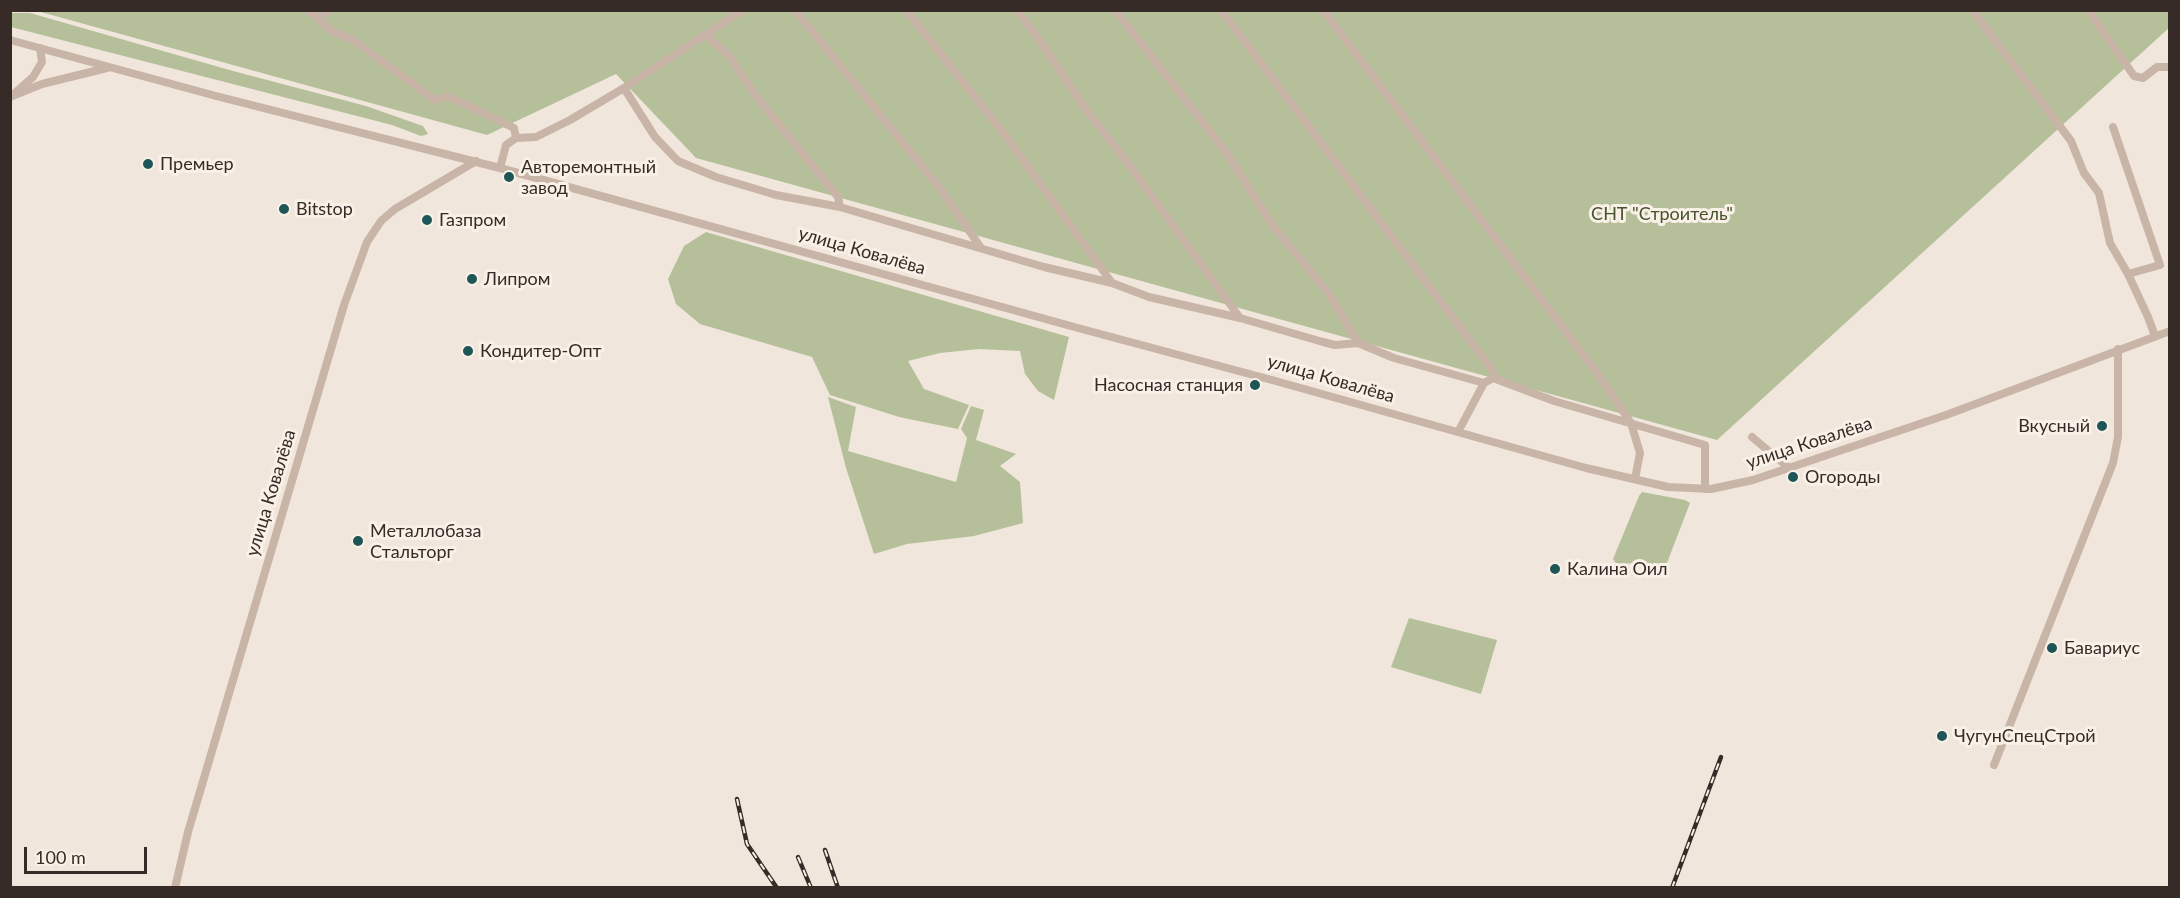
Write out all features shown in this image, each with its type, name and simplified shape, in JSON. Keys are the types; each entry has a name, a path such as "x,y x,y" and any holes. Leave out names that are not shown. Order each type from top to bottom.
{"street":[{"path":"308,10 333,32 353,40 435,100 448,96 514,128 516,138"},
{"path":"317,18 330,10"},
{"path":"500,168 506,145 516,138 536,137 624,88 743,10"},
{"path":"795,10 942,191 981,248"},
{"path":"906,10 1005,135 1112,283"},
{"path":"1017,10 1085,108 1131,166 1240,318"},
{"path":"1115,10 1226,153 1273,226 1330,295 1358,343"},
{"path":"1221,10 1493,371 1493,378"},
{"path":"1323,10 1597,373 1631,423 1640,453 1635,480"},
{"path":"1972,10 2071,141 2084,173 2099,193 2110,243 2128,274 2155,336"},
{"path":"2088,10 2134,76 2143,78 2157,67 2169,67"},
{"path":"706,35 729,56 755,95 838,197 840,207"},
{"name":"улица Ковалёва","path":"11,41 476,161 1586,468 1668,487 1705,489 1753,480 1946,415 2169,331"},
{"path":"10,96 33,77 42,62 40,48"},
{"path":"10,96 42,84 109,68"},
{"path":"624,88 655,137 678,161 716,177 776,195 840,207 1044,267 1112,283 1149,297 1240,318 1335,345 1358,343 1394,358 1484,383"},
{"path":"2113,127 2160,265 2128,274"},
{"name":"улица Ковалёва","path":"175,888 188,832 344,305 367,242 381,220 395,209 476,161"},
{"path":"1994,765 2113,463 2118,437 2118,350"},
{"path":"1458,432 1484,383 1493,378 1554,401 1705,445 1705,489"},
{"path":"1752,437 1789,468"}],"green space":[{"name":"СНТ \"Строитель\"","path":"2169,10 2170,27 1717,440 696,158 616,74 487,135 37,11"},
{"path":"10,13 30,13 366,106 423,126 428,134 421,136 392,125 11,27"},
{"path":"706,232 1069,337 1054,400 1038,391 1025,374 1020,351 979,349 940,353 908,361 924,389 969,405 958,429 899,417 830,395 812,357 700,324 676,304 668,279 684,246"},
{"path":"828,397 856,407 848,451 956,482 967,438 961,429 971,406 984,410 976,440 1016,454 1000,466 1020,482 1023,523 974,536 907,544 874,554 846,468"},
{"path":"1642,492 1685,500 1690,503 1665,568 1659,569 1639,562 1617,565 1613,559"},
{"path":"1409,618 1497,640 1481,694 1391,667"}],"railway":[{"path":"1672,888 1721,757"},
{"path":"737,799 747,844 777,888"},
{"path":"825,850 838,888"},
{"path":"798,857 811,888"}],"place":[{"name":"Премьер","path":"148,164"},
{"name":"Авторемонтный завод","path":"509,177"},
{"name":"Bitstop","path":"284,209"},
{"name":"Газпром","path":"427,220"},
{"name":"Липром","path":"472,279"},
{"name":"Кондитер-Опт","path":"468,351"},
{"name":"Насосная станция","path":"1255,385"},
{"name":"Вкусный","path":"2102,426"},
{"name":"Огороды","path":"1793,477"},
{"name":"Металлобаза Стальторг","path":"358,541"},
{"name":"Калина Оил","path":"1555,569"},
{"name":"Бавариус","path":"2052,648"},
{"name":"ЧугунСпецСтрой","path":"1942,736"}]}
